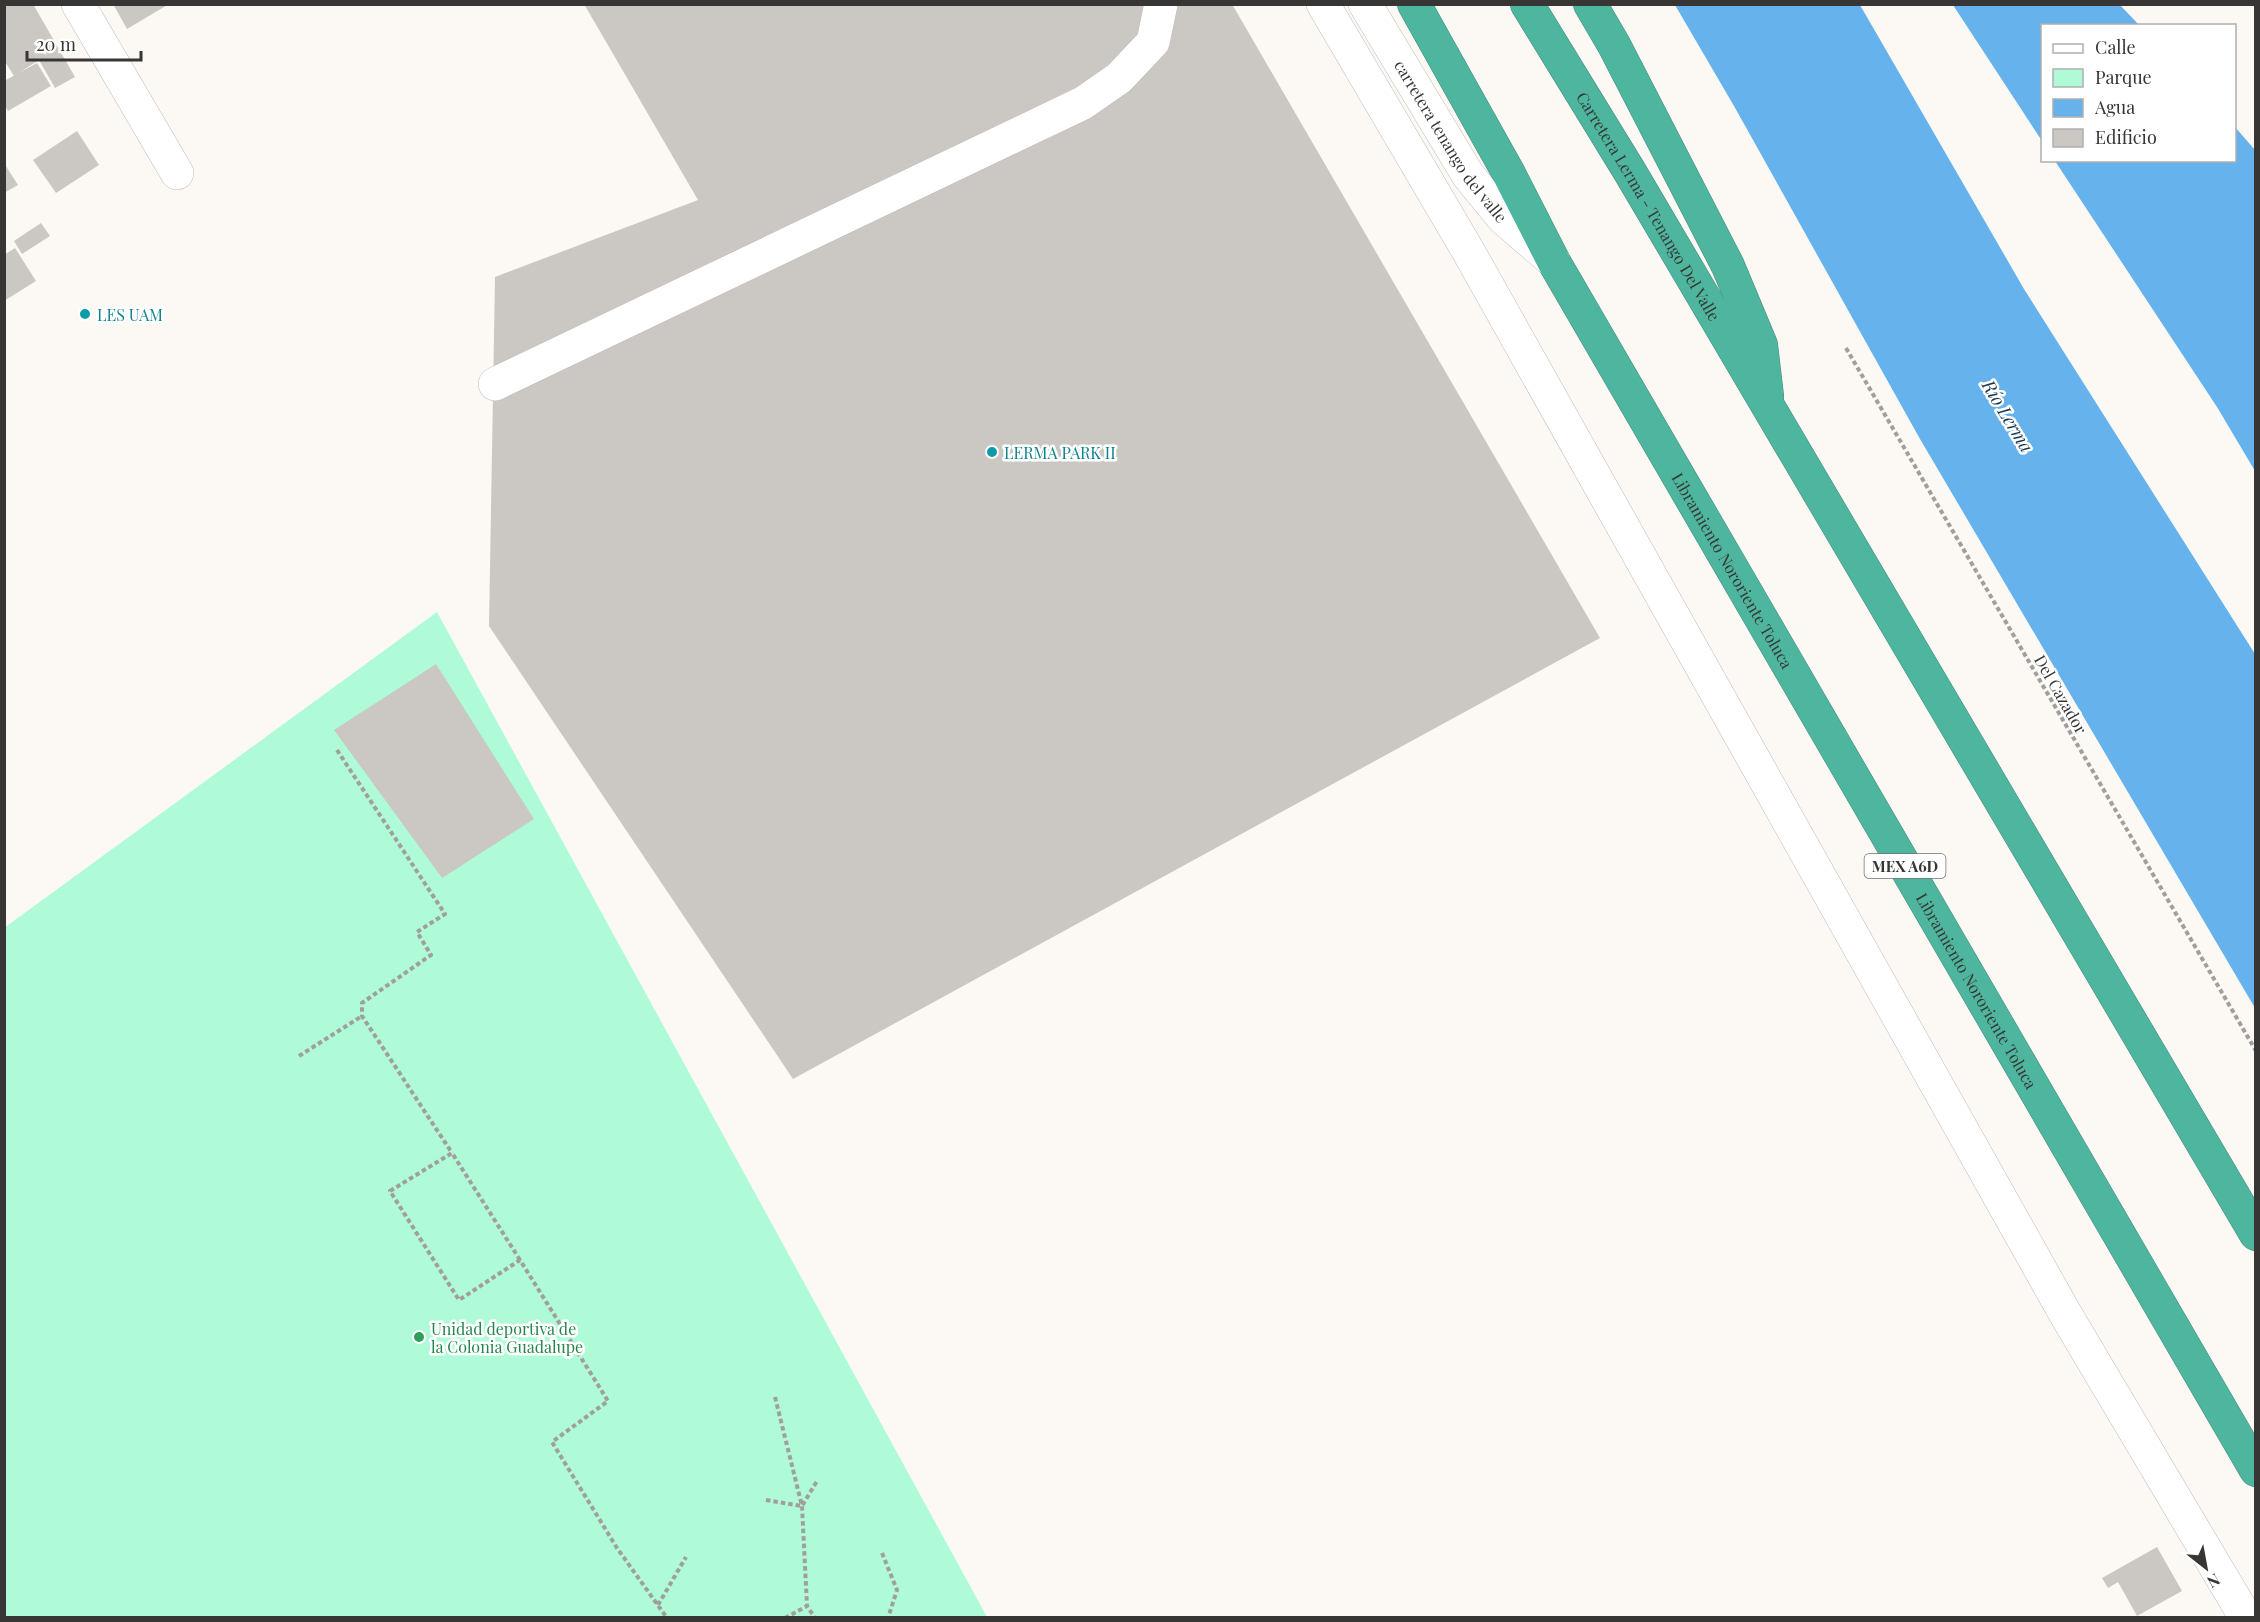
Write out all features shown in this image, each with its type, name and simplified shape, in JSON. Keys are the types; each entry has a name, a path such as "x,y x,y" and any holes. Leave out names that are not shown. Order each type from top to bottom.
{"highway":[{"name":"Libramiento Nororiente Toluca","path":"1414,4 1508,172 1554,261 2256,1470"},
{"name":"Carretera Lerma - Tenango Del Valle","path":"1527,4 1768,407"},
{"path":"1590,4 1614,45 1728,266 1761,345 1768,407 2256,1234"}],"street":[{"path":"78,4 177,173"},
{"path":"495,384 1083,103 1119,78 1153,42 1161,4"},
{"path":"1323,4 1479,270 2066,1315 2246,1617"},
{"name":"carretera tenango del valle","path":"1365,4 1468,175 1503,219 1554,261"}],"path":[{"name":"Del Cazador","path":"1846,348 2256,1051"},
{"path":"337,750 445,914 417,932 431,955 362,1003 362,1016 452,1153 608,1401 552,1442 617,1548 667,1617"},
{"path":"299,1056 362,1016"},
{"path":"452,1153 390,1191 459,1300 520,1260"},
{"path":"775,1397 802,1506 807,1606 815,1617"},
{"path":"802,1506 817,1481"},
{"path":"766,1500 802,1506"},
{"path":"882,1553 897,1590 888,1617"},
{"path":"658,1605 686,1557"},
{"path":"785,1617 807,1606"}],"green space":[{"name":"Unidad deportiva de la Colonia Guadalupe","path":"437,612 987,1617 5,1617 4,928"}],"water":[{"name":"Río Lerma","path":"1675,5 1860,5 2024,289 2255,654 2255,1008 1920,439"},
{"path":"1953,5 2120,5 2138,24 2041,24 2041,139"},
{"path":"2236,128 2255,150 2255,471 2217,407 2056,162 2236,162"}],"building":[{"path":"4,4 33,4 75,77 55,88 39,60 14,76 4,60"},
{"path":"113,4 169,4 127,29"},
{"name":"LERMA PARK II","path":"584,4 1232,4 1600,638 793,1079 489,626 495,277 698,200"},
{"path":"37,63 51,86 8,111 4,105 4,81"},
{"path":"77,131 99,165 56,193 33,160"},
{"path":"4,163 18,185 4,193"},
{"path":"41,223 50,236 22,254 14,241"},
{"path":"15,248 36,281 4,301 4,255"},
{"path":"436,664 534,819 442,878 334,730"},
{"path":"2157,1547 2182,1591 2137,1616 2118,1582 2108,1588 2102,1578"}],"place":[{"name":"LES UAM","path":"85,314"},
{"name":"LERMA PARK II","path":"992,452"},
{"name":"Unidad deportiva de la Colonia Guadalupe","path":"419,1337"}]}
